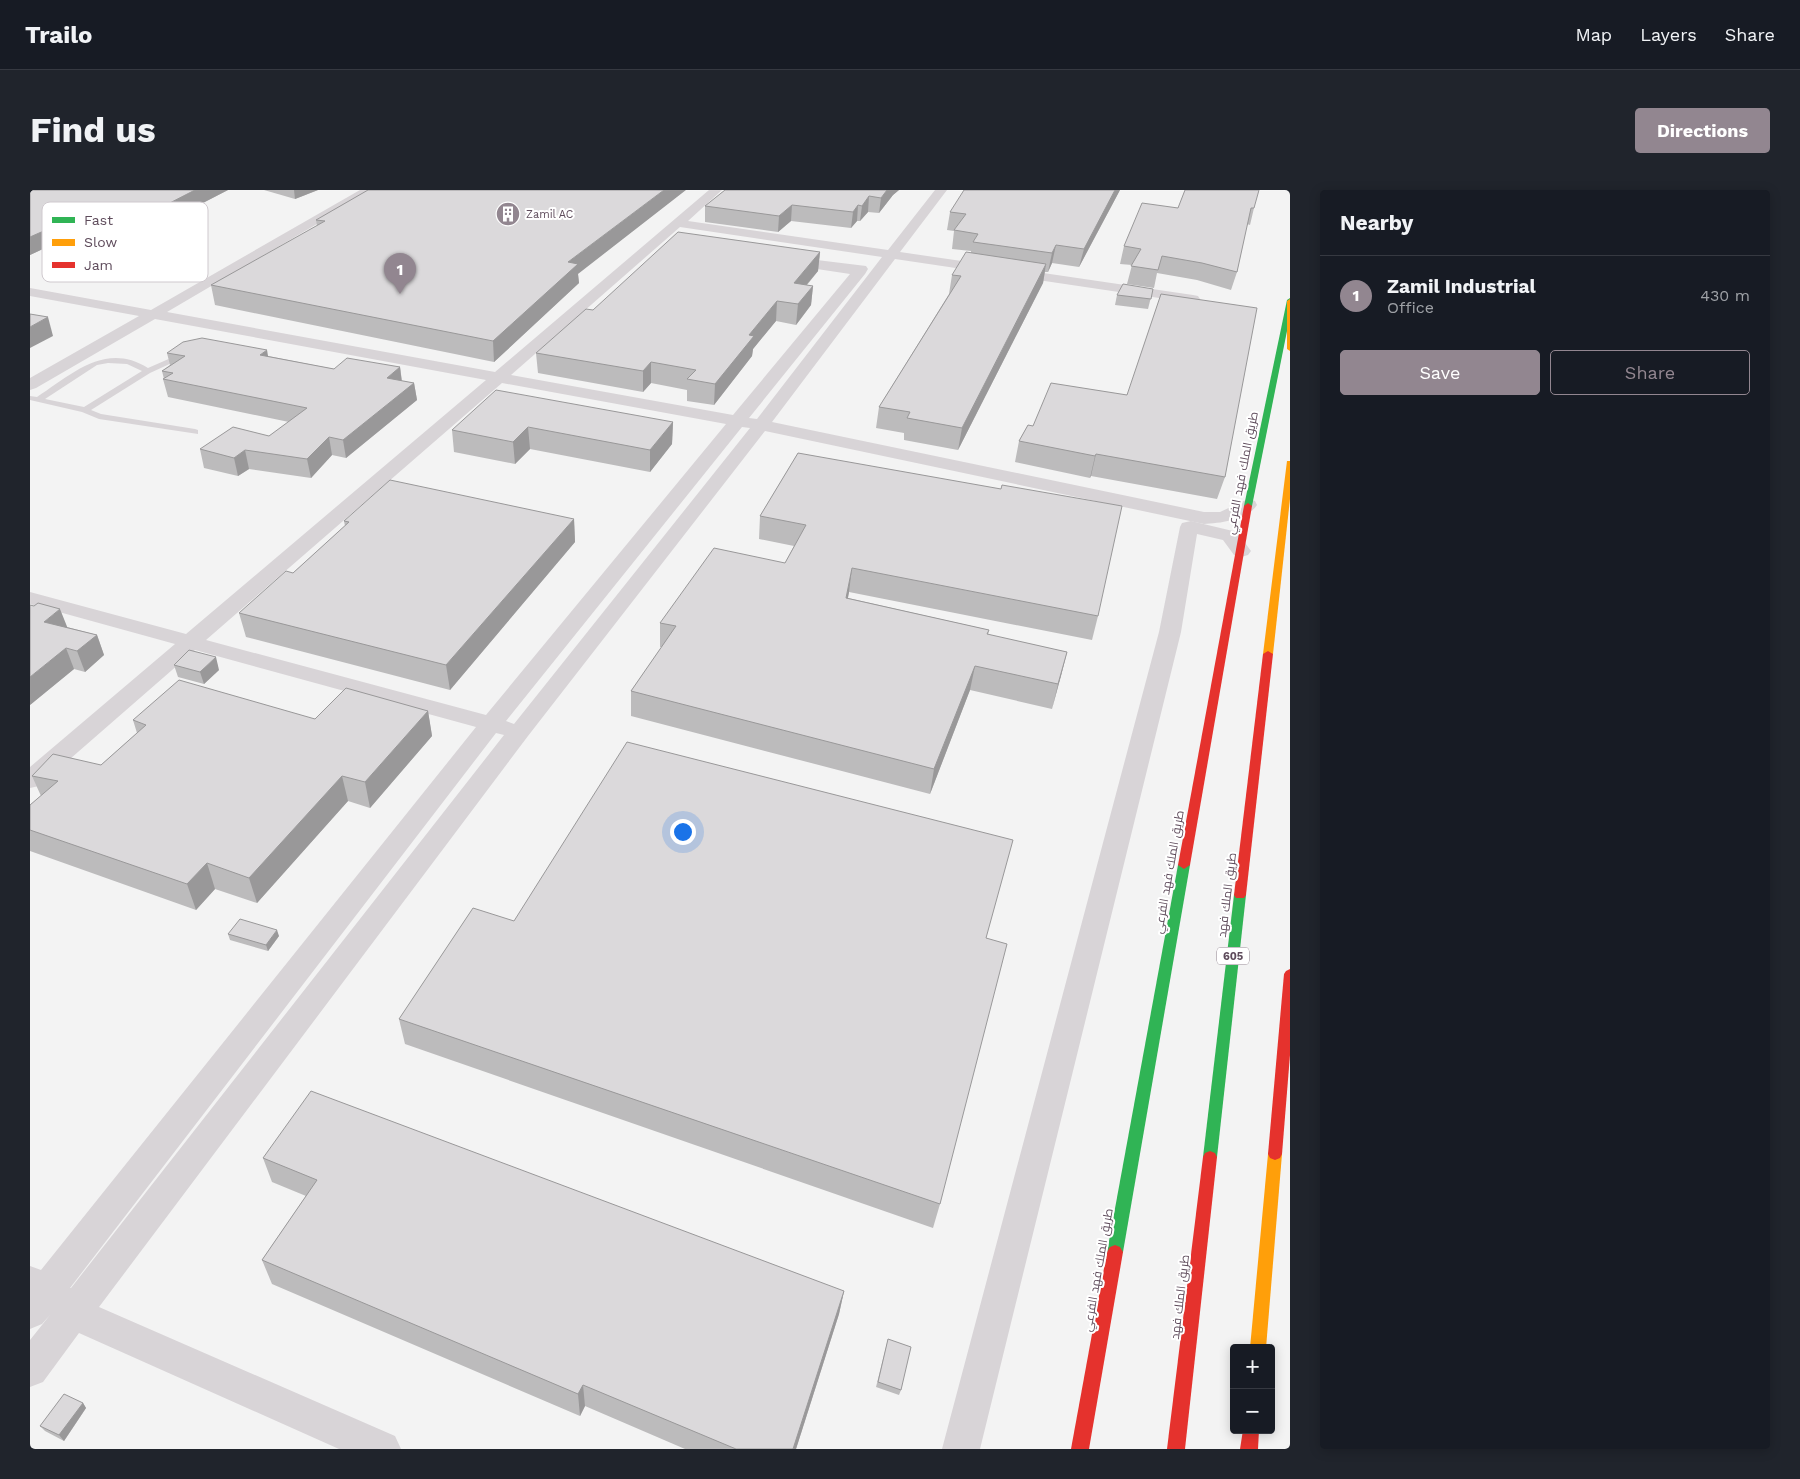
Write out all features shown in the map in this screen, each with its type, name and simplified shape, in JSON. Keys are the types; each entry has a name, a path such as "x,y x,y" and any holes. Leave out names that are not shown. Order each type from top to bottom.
{"main road":[{"path":"1290,300 1290,349"},
{"name":"طريق الملك فهد الفرعي","path":"1080,1449 1248,505 1290,300"},
{"name":"طريق الملك فهد","path":"1176,1449 1290,463"},
{"path":"1258,1344 1290,974"},
{"path":"1250,1449 1251,1434"}],"street":[{"path":"208,267 346,190"},
{"path":"208,277 369,190"},
{"path":"30,780 481,391 498,386 676,223 716,190"},
{"path":"382,1449 36,1295 491,724 741,433 884,255 926,190"},
{"path":"30,1369 520,731 860,270 896,247 941,190"},
{"path":"676,223 1203,301"},
{"path":"656,241 675,244"},
{"path":"771,258 860,270"},
{"path":"174,286 181,282"},
{"path":"30,385 132,318 198,282"},
{"path":"30,292 132,318 404,376"},
{"path":"30,305 112,321 132,318"},
{"path":"150,308 498,386 741,433 1204,518 1224,517 1248,505"},
{"path":"462,387 481,391"},
{"path":"856,462 1214,531 1230,536 1241,551"},
{"path":"961,1449 1170,632 1189,527"},
{"path":"30,598 520,731"}],"lane":[{"path":"85,410 147,371 193,353"},
{"path":"34,399 100,361 129,362 147,371"},
{"path":"34,399 85,410 99,416 195,432"}],"building":[{"path":"30,190 195,190 172,202 42,202 42,232 30,237"},
{"path":"368,190 664,190 568,262 578,264 493,341 211,285 325,221 316,220"},
{"path":"725,190 887,190 881,198 869,196 862,206 858,205 853,212 792,205 779,216 705,206"},
{"path":"964,190 1115,190 1084,249 1056,245 1052,253 973,242 978,234 954,230 966,214 950,212"},
{"path":"1185,190 1259,190 1254,208 1251,208 1237,272 1162,256 1158,270 1131,266 1141,249 1124,246 1142,203 1178,208"},
{"path":"678,232 820,252 794,283 813,286 798,304 777,301 749,335 754,336 715,384 687,379 696,370 651,362 643,371 536,353 586,309 593,310"},
{"path":"966,252 1046,264 962,428 907,418 910,412 879,407 961,276 952,275"},
{"path":"1123,284 1153,289 1151,299 1117,295"},
{"path":"1161,294 1257,308 1225,477 1096,454 1095,456 1019,441 1028,425 1033,426 1051,383 1127,395"},
{"path":"30,314 48,317 30,327"},
{"path":"202,338 267,350 260,355 334,369 347,358 400,367 387,378 414,383 343,440 329,437 307,459 245,450 234,458 200,449 233,427 269,436 307,408 163,379 173,373 162,371 185,356 167,353 183,342"},
{"path":"496,390 673,422 650,450 528,427 513,442 452,430"},
{"path":"798,453 1001,489 1002,485 1122,506 1098,616 852,568 846,598 989,630 987,634 1067,652 1058,684 975,666 934,769 631,691 676,626 660,623 714,548 785,563 806,525 760,516"},
{"path":"390,480 574,519 446,665 239,613 286,571 293,573 349,522 344,521"},
{"path":"38,603 60,609 44,622 97,635 77,651 66,648 30,677 30,605 34,606"},
{"path":"189,650 216,657 200,672 174,665"},
{"path":"179,680 315,719 346,688 428,711 365,782 342,776 249,878 207,863 187,884 30,830 30,805 58,781 32,776 53,754 101,765 146,725 133,720"},
{"path":"627,742 1013,840 986,938 1007,944 940,1204 399,1019 473,908 514,921"},
{"path":"240,919 277,930 266,945 228,934"},
{"path":"311,1091 844,1291 793,1449 736,1449 583,1385 578,1394 262,1260 317,1180 263,1158"},
{"path":"888,1339 911,1347 901,1390 878,1382"},
{"path":"64,1394 83,1403 59,1435 40,1426"}],"traffic: fast":[{"path":"1248,506 1290,300"},
{"path":"1115,1252 1184,865"},
{"path":"1210,1157 1240,895"}],"traffic: slow":[{"path":"1290,301 1290,349"},
{"path":"1268,654 1290,463"},
{"path":"1258,1344 1275,1154"}],"traffic: jam":[{"path":"1184,865 1248,506"},
{"path":"1240,895 1268,654"},
{"path":"1275,1154 1290,974"},
{"path":"1176,1449 1210,1157"},
{"path":"1080,1449 1115,1252"},
{"path":"1249,1449 1251,1434"}],"place":[{"name":"Zamil AC","path":"508,214"},
{"name":"Zamil Industrial","path":"400,294"}]}
